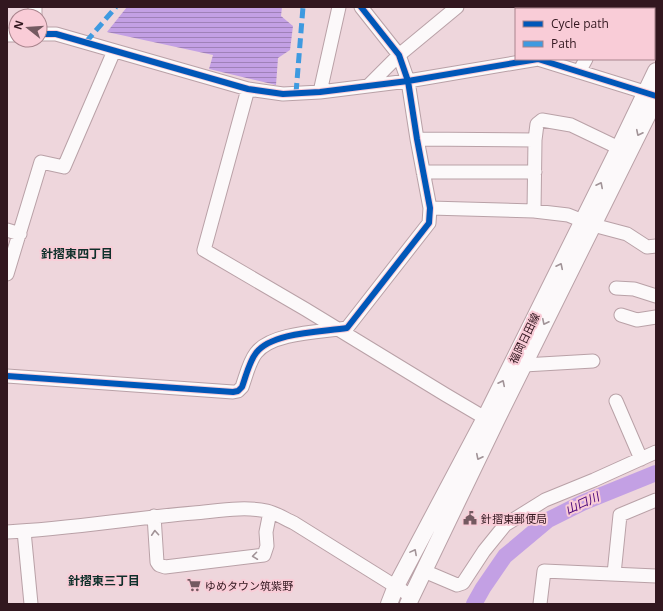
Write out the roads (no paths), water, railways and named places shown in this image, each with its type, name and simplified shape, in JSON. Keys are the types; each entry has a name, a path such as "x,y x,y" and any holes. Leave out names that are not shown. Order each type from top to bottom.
{"main road":[{"name":"福岡日田線","path":"389,604 396,586 490,419 519,363 652,95 656,71"},
{"name":"福岡日田線","path":"588,222 619,148 652,95"},
{"name":"福岡日田線","path":"410,600 490,419"}],"street":[{"path":"320,92 339,7"},
{"path":"7,376 233,392 238,391 242,387 253,357 271,341 282,337 347,328 429,222 430,208 408,81 398,55 361,7"},
{"path":"369,85 398,55 457,7"},
{"path":"48,34 56,34 248,89 283,94 320,92 408,81 534,60"},
{"path":"7,274 13,232 41,162 64,167 114,51"},
{"path":"541,60 652,95"},
{"path":"579,72 585,60"},
{"path":"248,89 204,250 490,419"},
{"path":"534,211 535,140 537,124 542,120 571,125 619,148"},
{"path":"417,139 535,140"},
{"path":"423,172 535,172"},
{"path":"430,208 534,211 568,215 627,234 647,247 656,246"},
{"path":"616,288 634,289 656,296"},
{"path":"620,316 637,320 656,317"},
{"path":"519,363 593,361"},
{"path":"616,402 641,459"},
{"path":"424,571 457,585 463,583 484,551 505,525 545,500 656,452"},
{"path":"614,574 620,515 656,500"},
{"path":"7,532 24,532 154,516 248,509 270,512 294,523 396,586 410,600"},
{"path":"154,516 157,562 158,565 164,566 262,556 267,546 266,532 270,512"},
{"path":"24,532 31,604"},
{"path":"540,604 544,571 656,576"}],"waterway":[{"name":"山口川","path":"474,604 505,556 548,520 582,503 656,473"}],"place":[{"name":"針摺東郵便局","path":"470,518"},
{"name":"ゆめタウン筑紫野","path":"194,585"}],"district":[{"name":"針摺東四丁目","path":"77,253"},
{"name":"針摺東三丁目","path":"104,580"}]}
